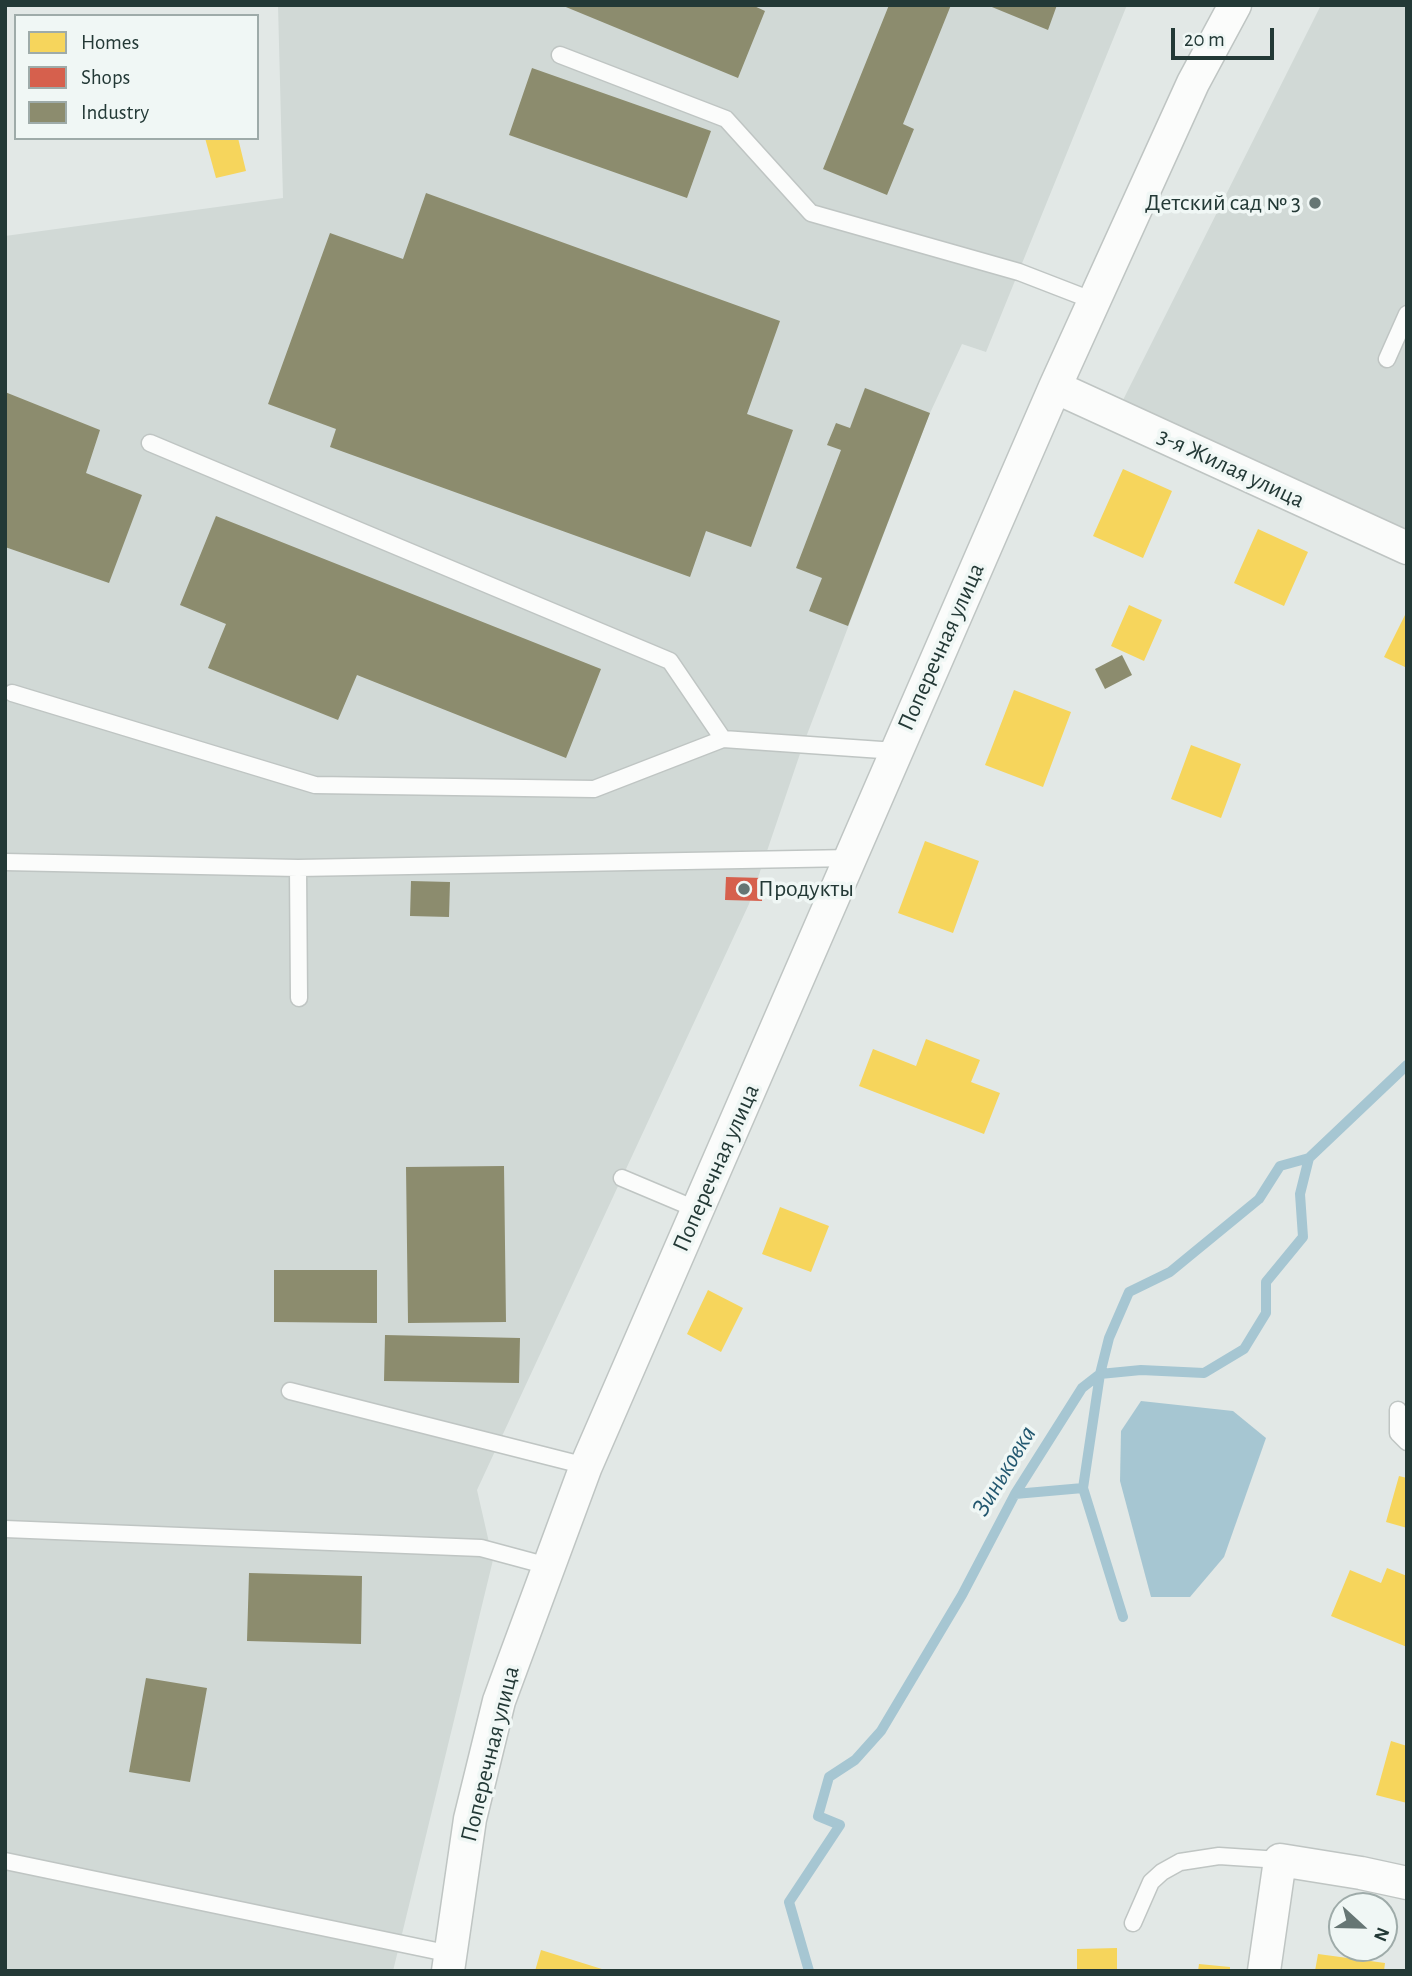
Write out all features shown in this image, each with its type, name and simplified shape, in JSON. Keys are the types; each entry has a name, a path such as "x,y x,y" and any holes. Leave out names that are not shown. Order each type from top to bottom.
{"street":[{"name":"Поперечная улица","path":"449,1962 470,1819 496,1714 586,1466 1055,387 1193,83 1235,5"},
{"name":"3-я Жилая улица","path":"1055,387 1407,548"},
{"path":"1264,1971 1280,1860 1407,1883"}],"lane":[{"path":"560,55 726,119 811,214 1019,272 1094,301"},
{"path":"1387,359 1407,314"},
{"path":"150,443 670,661 723,739"},
{"path":"12,693 314,785 594,789 723,739 896,751"},
{"path":"5,862 298,868 852,858"},
{"path":"298,868 299,998"},
{"path":"622,1178 698,1210"},
{"path":"290,1391 586,1466"},
{"path":"1398,1410 1398,1433 1407,1442"},
{"path":"5,1529 481,1548 548,1566"},
{"path":"1133,1923 1152,1882 1162,1872 1180,1862 1219,1856 1280,1860"},
{"path":"5,1861 449,1962"}],"shaded area":[{"path":"278,5 1127,5 986,352 962,344 930,413 803,745 749,904 477,1490 493,1560 393,1971 5,1971 5,236 283,198"},
{"name":"Детский сад № 3","path":"1321,5 1407,5 1407,531 1123,400"}],"water":[{"path":"1141,1401 1233,1411 1266,1438 1224,1557 1190,1597 1151,1597 1120,1481 1121,1431"}],"building: Homes":[{"path":"206,140 238,140 246,171 216,178"},
{"path":"1123,469 1172,491 1143,558 1093,536"},
{"path":"1258,529 1308,552 1284,606 1234,583"},
{"path":"1129,605 1162,620 1144,661 1111,646"},
{"path":"1407,611 1407,668 1384,657"},
{"path":"1014,690 1071,712 1043,787 985,765"},
{"path":"1191,745 1241,764 1221,818 1171,799"},
{"path":"925,841 979,861 953,933 898,913"},
{"path":"926,1039 980,1060 971,1082 1000,1093 984,1134 859,1086 873,1049 916,1066"},
{"path":"780,1207 829,1226 811,1272 762,1254"},
{"path":"708,1290 743,1308 721,1352 687,1334"},
{"path":"1399,1476 1407,1478 1407,1528 1386,1522"},
{"path":"1387,1568 1407,1576 1407,1647 1331,1616 1350,1570 1381,1583"},
{"path":"1391,1741 1407,1746 1407,1803 1376,1795"},
{"path":"1117,1948 1117,1971 1077,1971 1077,1949"},
{"path":"541,1950 605,1970 605,1971 535,1971"},
{"path":"1318,1954 1328,1955 1328,1962 1385,1963 1384,1971 1315,1971"},
{"path":"1199,1964 1230,1967 1230,1971 1198,1971"}],"building: Shops":[{"name":"Продукты","path":"726,877 763,878 762,901 725,900"}],"building: Industry":[{"path":"561,5 752,5 765,11 738,78"},
{"path":"889,5 951,5 903,124 914,129 887,195 823,169"},
{"path":"987,5 1057,5 1048,30"},
{"path":"532,68 711,131 687,198 509,135"},
{"path":"426,193 780,321 747,414 793,430 751,547 706,531 690,577 330,447 336,429 268,404 330,233 403,259"},
{"path":"865,388 930,413 848,626 809,611 822,578 796,568 841,450 827,445 836,423 850,428"},
{"path":"5,392 100,430 86,473 142,495 109,583 5,547"},
{"path":"216,516 601,669 566,758 357,675 338,720 208,668 226,624 180,605"},
{"path":"1122,655 1132,675 1105,689 1095,669"},
{"path":"411,881 450,882 449,917 410,916"},
{"path":"504,1166 506,1322 408,1323 406,1167"},
{"path":"274,1270 377,1270 377,1323 274,1322"},
{"path":"385,1335 520,1338 519,1383 384,1381"},
{"path":"249,1573 362,1576 361,1644 247,1641"},
{"path":"146,1678 207,1688 190,1782 129,1772"}],"waterway":[{"name":"Зиньковка","path":"809,1971 789,1902 840,1825 818,1816 829,1777 855,1760 881,1731 962,1595 1015,1494 1082,1388 1100,1374 1109,1338 1129,1292 1170,1272 1259,1199 1280,1166 1309,1158 1407,1065"},
{"path":"1123,1617 1083,1488 1100,1374 1141,1370 1204,1373 1244,1349 1266,1313 1266,1282 1303,1237 1300,1194 1309,1158"},
{"path":"1015,1494 1083,1488"}],"place":[{"name":"Детский сад № 3","path":"1315,203"},
{"name":"Продукты","path":"744,889"}]}
